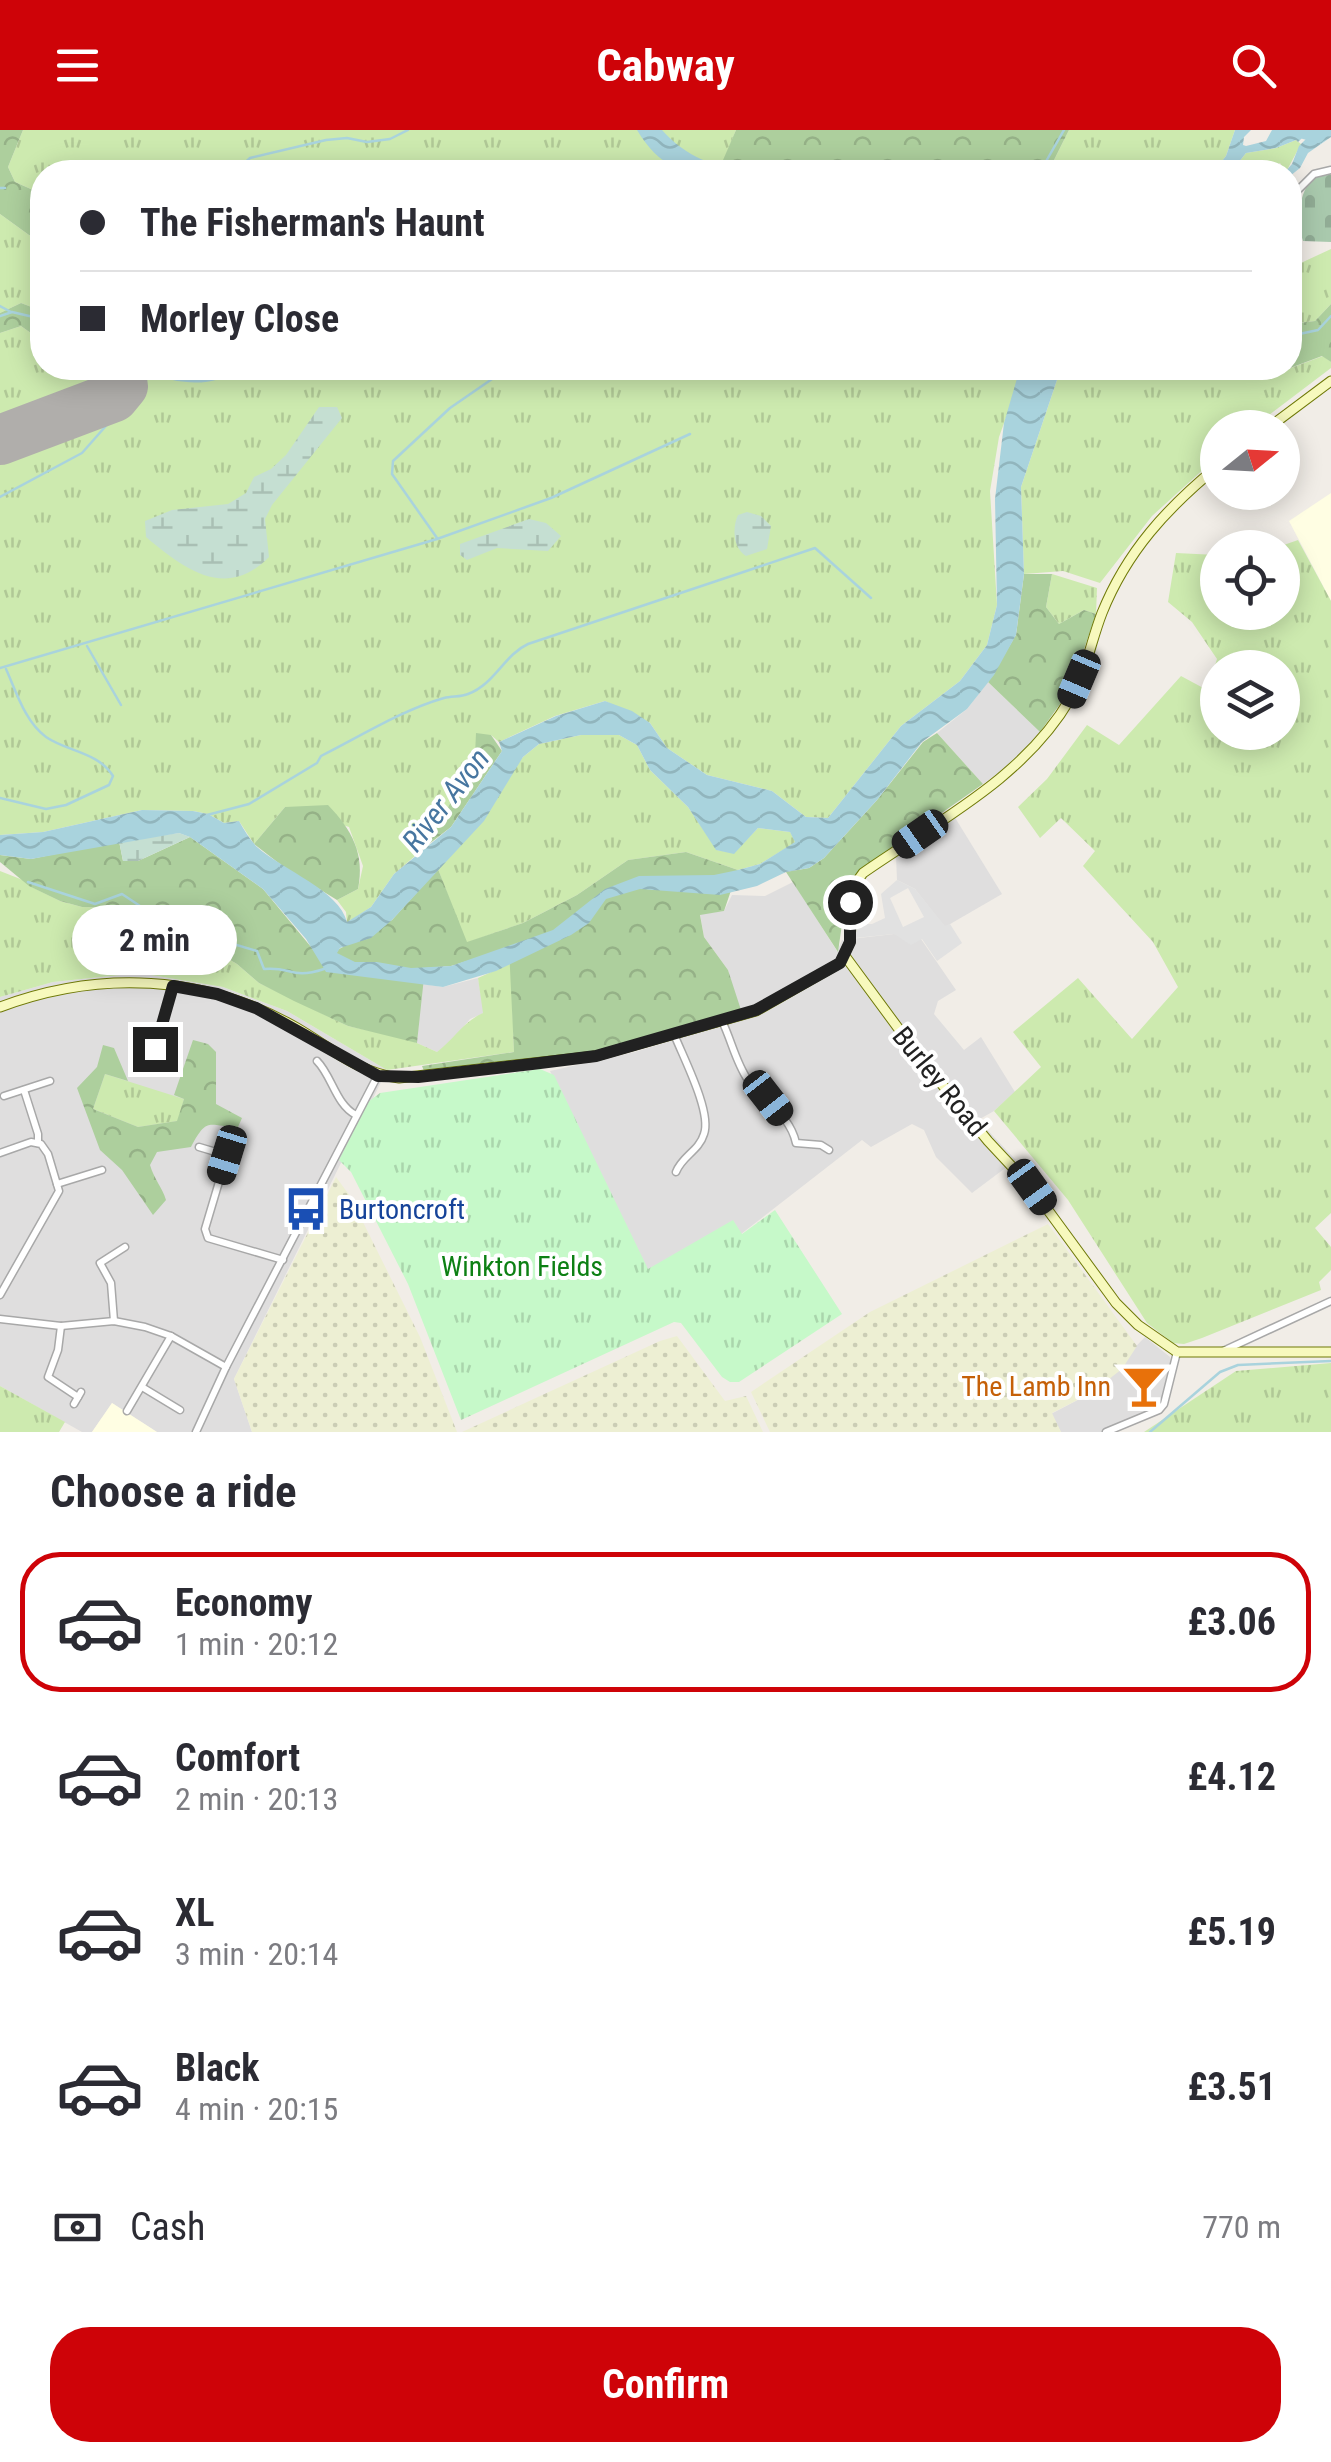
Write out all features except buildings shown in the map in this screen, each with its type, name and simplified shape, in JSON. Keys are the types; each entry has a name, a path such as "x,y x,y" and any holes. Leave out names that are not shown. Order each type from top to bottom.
{"main road":[{"path":"1293,410 1331,382"},
{"path":"0,1007 70,988 142,981 217,994 256,1008 378,1076 442,1075 579,1058 756,1010 800,988 845,956 850,942 853,887 862,873 1002,778 1038,742 1071,698 1101,616 1130,555 1173,503 1200,481"},
{"name":"Burley Road","path":"845,956 918,1055 988,1141 1032,1187 1116,1303 1138,1326 1177,1352"},
{"path":"1177,1352 1331,1352"}],"street":[{"path":"1302,186 1314,174 1331,170"},
{"path":"155,1049 173,986"},
{"path":"722,1020 747,1078 792,1128 796,1142 829,1150"},
{"path":"674,1034 703,1108 706,1130 699,1146 680,1160 676,1172"},
{"path":"317,1060 348,1111 356,1114"},
{"path":"196,1432 378,1076"},
{"path":"4,1096 50,1081"},
{"path":"0,1295 58,1196 58,1184 48,1154 38,1142 24,1090"},
{"path":"0,1152 38,1142"},
{"path":"199,1148 236,1158"},
{"path":"227,1155 205,1229 208,1238 283,1260"},
{"path":"58,1184 102,1170"},
{"path":"114,1321 110,1283 100,1263 126,1247"},
{"path":"1223,1351 1331,1301"},
{"path":"0,1318 61,1326 114,1321 171,1336 226,1367"},
{"path":"61,1326 48,1377 78,1398"},
{"path":"127,1411 171,1336"},
{"path":"1106,1432 1159,1410 1177,1352"},
{"path":"142,1388 180,1410"}],"shaded area":[{"path":"1331,493 1331,601 1300,542 1300,530 1294,530 1289,521"},
{"path":"988,682 1040,732 1023,755 983,784 937,733 967,709"},
{"path":"954,816 1002,894 945,927 915,889 897,880 896,856"},
{"path":"897,880 915,889 945,926 950,924 962,943 937,961 922,939 911,945 894,934 855,938 854,924 872,924 885,918 881,894","holes":["908,888 924,917 903,927 890,898"]},
{"path":"793,882 837,951 842,940 894,934 921,939 956,990 938,1001 934,1014 964,1050 981,1037 1015,1092 978,1120 1016,1160 972,1193 936,1157 924,1130 912,1124 871,1147 862,1140 741,1234 733,1221 648,1270 550,1071 635,1052 741,1019 728,970 704,937 700,914 724,911 732,895 765,896"},
{"path":"139,973 223,987 287,1011 387,1070 234,1379 252,1432 157,1432 112,1403 92,1432 82,1432 0,1386 0,997 53,982"},
{"path":"478,978 484,1013 470,1019 437,1052 417,1043 422,984 443,987"},
{"path":"336,1177 350,1196 420,1337 457,1432 252,1432 234,1379"},
{"path":"1048,1224 1137,1346 1122,1369 1091,1393 1052,1413 1061,1432 770,1432 751,1392 870,1312"},
{"path":"677,1336 725,1401 746,1396 763,1432 462,1432 660,1341"},
{"path":"1145,1337 1170,1357 1161,1405 1103,1432 1061,1432 1051,1414 1091,1393"},
{"path":"112,1403 157,1432 92,1432"}],"green space":[{"path":"0,130 23,130 8,167 15,182 30,189 30,235 0,214"},
{"path":"23,130 736,130 724,160 30,160 30,189 15,182 8,167"},
{"path":"736,130 1069,130 1054,160 723,160"},
{"path":"1069,130 1235,130 1223,160 1054,160"},
{"path":"1296,140 1301,144 1292,160 1240,160 1246,153"},
{"path":"1331,173 1331,242 1303,241 1302,198 1314,175"},
{"path":"0,214 30,235 30,306 21,303 0,313"},
{"path":"1331,249 1331,304 1315,321 1302,323 1302,262"},
{"path":"21,303 30,306 30,332 21,326 0,333 0,313"},
{"path":"1331,304 1331,362 1322,356 1302,364 1302,323 1315,321"},
{"path":"21,326 30,332 30,380 1020,380 999,437 990,491 997,605 987,645 960,681 901,726 828,818 806,817 772,791 707,775 667,748 650,723 605,701 555,716 499,742 491,735 475,755 429,844 394,874 371,907 347,923 346,912 337,900 358,889 363,866 349,827 285,807 254,844 239,821 224,823 193,811 142,810 43,832 0,835 0,333"},
{"path":"1323,356 1331,362 1331,368 1275,410 1200,410 1200,472 1152,516 1100,583 1063,571 1024,574 1021,487 1057,380 1302,380 1302,364"},
{"path":"319,407 337,407 342,418 272,505 265,519 269,557 253,570 237,577 206,576 175,560 146,537 145,521 172,510 228,504 246,493 254,477 271,469 286,455"},
{"path":"747,512 761,516 771,526 767,549 746,556 738,548 734,532 738,515"},
{"path":"529,519 546,523 561,536 548,551 497,548 467,560 460,555 460,544"},
{"path":"1300,544 1331,601 1331,1213 1315,1228 1331,1247 1331,1270 1319,1282 1321,1290 1184,1344 1173,1343 1147,1323 1068,1200 994,1111 1041,1067 1013,1032 1078,978 1132,1039 1178,987 1153,942 1083,866 1095,851 1061,818 1040,838 1018,807 1047,779 1087,725 1119,745 1181,676 1200,686 1200,750 1300,750 1300,650 1211,650 1192,622 1168,602 1176,553 1200,554 1200,630 1300,630"},
{"path":"1024,574 1052,574 1046,607 1059,624 1084,610 1096,614 1070,690 1040,732 988,682 1016,635"},
{"path":"1052,574 1097,588 1096,614 1084,610 1059,624 1046,607"},
{"path":"476,733 491,735 502,751 451,827 429,844 475,755"},
{"path":"937,733 983,784 859,871 847,889 838,952 786,872 809,868 824,858 923,742"},
{"path":"581,735 619,735 637,745 650,770 688,807 717,850 734,853 758,828 790,832 796,842 760,864 738,870 686,852 628,860 577,895 523,923 466,943 438,869 523,757 539,744"},
{"path":"328,805 350,833 360,865 358,889 337,900 254,844 285,807"},
{"path":"179,833 190,837 138,861 123,861 119,841"},
{"path":"190,837 263,889 321,959 392,920 438,869 467,942 523,923 577,895 628,860 686,852 738,870 724,911 700,915 704,937 728,970 741,1010 598,1051 424,1071 422,1066 514,1052 509,948 451,966 425,968 417,1043 348,1026 294,1001 259,983 208,947 192,929 124,908 82,907 60,901 29,886 0,862 0,855 31,859 119,841 123,861 138,861"},
{"path":"0,871 60,901 82,907 124,908 192,929 208,947 259,983 348,1026 408,1039 437,1052 483,1013 478,978 511,963 514,1052 387,1070 287,1011 223,987 139,973 53,982 0,997"},
{"path":"193,1040 208,1044 216,1052 216,1104 242,1118 238,1127 205,1127 191,1147 157,1152 150,1165 166,1200 153,1215 122,1170 100,1150 77,1088 97,1067 103,1045 114,1048 128,1081 105,1074 93,1109 138,1127 177,1121 184,1099 174,1095"},
{"name":"Winkton Fields","path":"540,1069 554,1075 648,1269 733,1220 742,1234 775,1210 842,1314 739,1382 722,1377 681,1323 674,1322 461,1420 408,1284 351,1172 339,1160 368,1102 380,1093"},
{"path":"105,1074 184,1099 178,1121 138,1127 93,1109"},
{"path":"1331,1363 1331,1432 1144,1432 1236,1371"},
{"path":"0,1386 65,1422 59,1432 0,1432"}],"water":[{"path":"637,130 662,130 704,160 663,160"},
{"path":"1235,130 1251,130 1244,137 1246,146 1266,141 1272,130 1307,133 1298,142 1246,153 1240,160 1223,160"},
{"path":"1315,130 1331,130 1331,137 1308,153 1302,164 1302,160 1294,160 1299,146"},
{"path":"1017,380 1057,380 1021,487 1024,574 1016,635 994,675 967,709 922,742 877,800 824,858 809,868 720,895 640,889 606,899 589,923 571,935 496,971 443,987 326,972 306,939 263,889 179,833 31,859 0,855 0,835 43,832 142,810 193,811 224,823 239,821 257,847 333,900 347,922 371,907 394,874 451,827 502,751 499,742 556,716 605,701 650,723 667,748 707,775 772,791 806,817 828,818 901,726 960,681 987,645 997,605 995,499 1004,423","holes":["581,735 619,735 637,745 650,770 688,807 716,850 734,854 758,828 790,832 795,842 760,864 738,870 714,875 639,876 605,889 553,930 451,966 411,968 355,962 337,953 340,948 371,938 392,920 484,821 523,757 539,744"]}],"waterway":[{"path":"248,160 326,140 390,139 408,130"},
{"path":"1047,160 1064,130"},
{"path":"1293,130 1318,137 1324,130"},
{"path":"0,188 5,188"},
{"path":"0,306 11,312"},
{"path":"0,316 12,312 30,316"},
{"path":"1302,333 1318,330 1331,316"},
{"path":"0,497 82,453 127,402 122,380"},
{"path":"184,380 208,380"},
{"path":"437,538 392,474 393,461 450,408 491,380"},
{"path":"0,668 437,539 551,498 690,434"},
{"path":"207,815 249,804 317,763 321,756 397,716 477,689 528,644 815,548 871,598"},
{"path":"87,646 121,705"},
{"path":"0,798 46,809 66,805 109,785 113,776 91,757 39,731 22,706 6,669"},
{"path":"28,882 95,904 122,894 143,908 189,918 230,943 257,951 264,969 298,973 324,969"},
{"path":"1150,1432 1220,1372 1238,1365 1331,1361"}],"runway":[{"path":"0,440 114,397 123,386 120,380"}],"place":[{"name":"Burtoncroft","path":"306,1209"},
{"name":"The Lamb Inn","path":"1144,1386"}],"route":[{"path":"155,1049 173,986 217,994 256,1008 378,1076 442,1075 596,1056 756,1010 800,988 845,956 850,942 850,902"}],"water label":[{"name":"River Avon","path":"446,800"}]}
